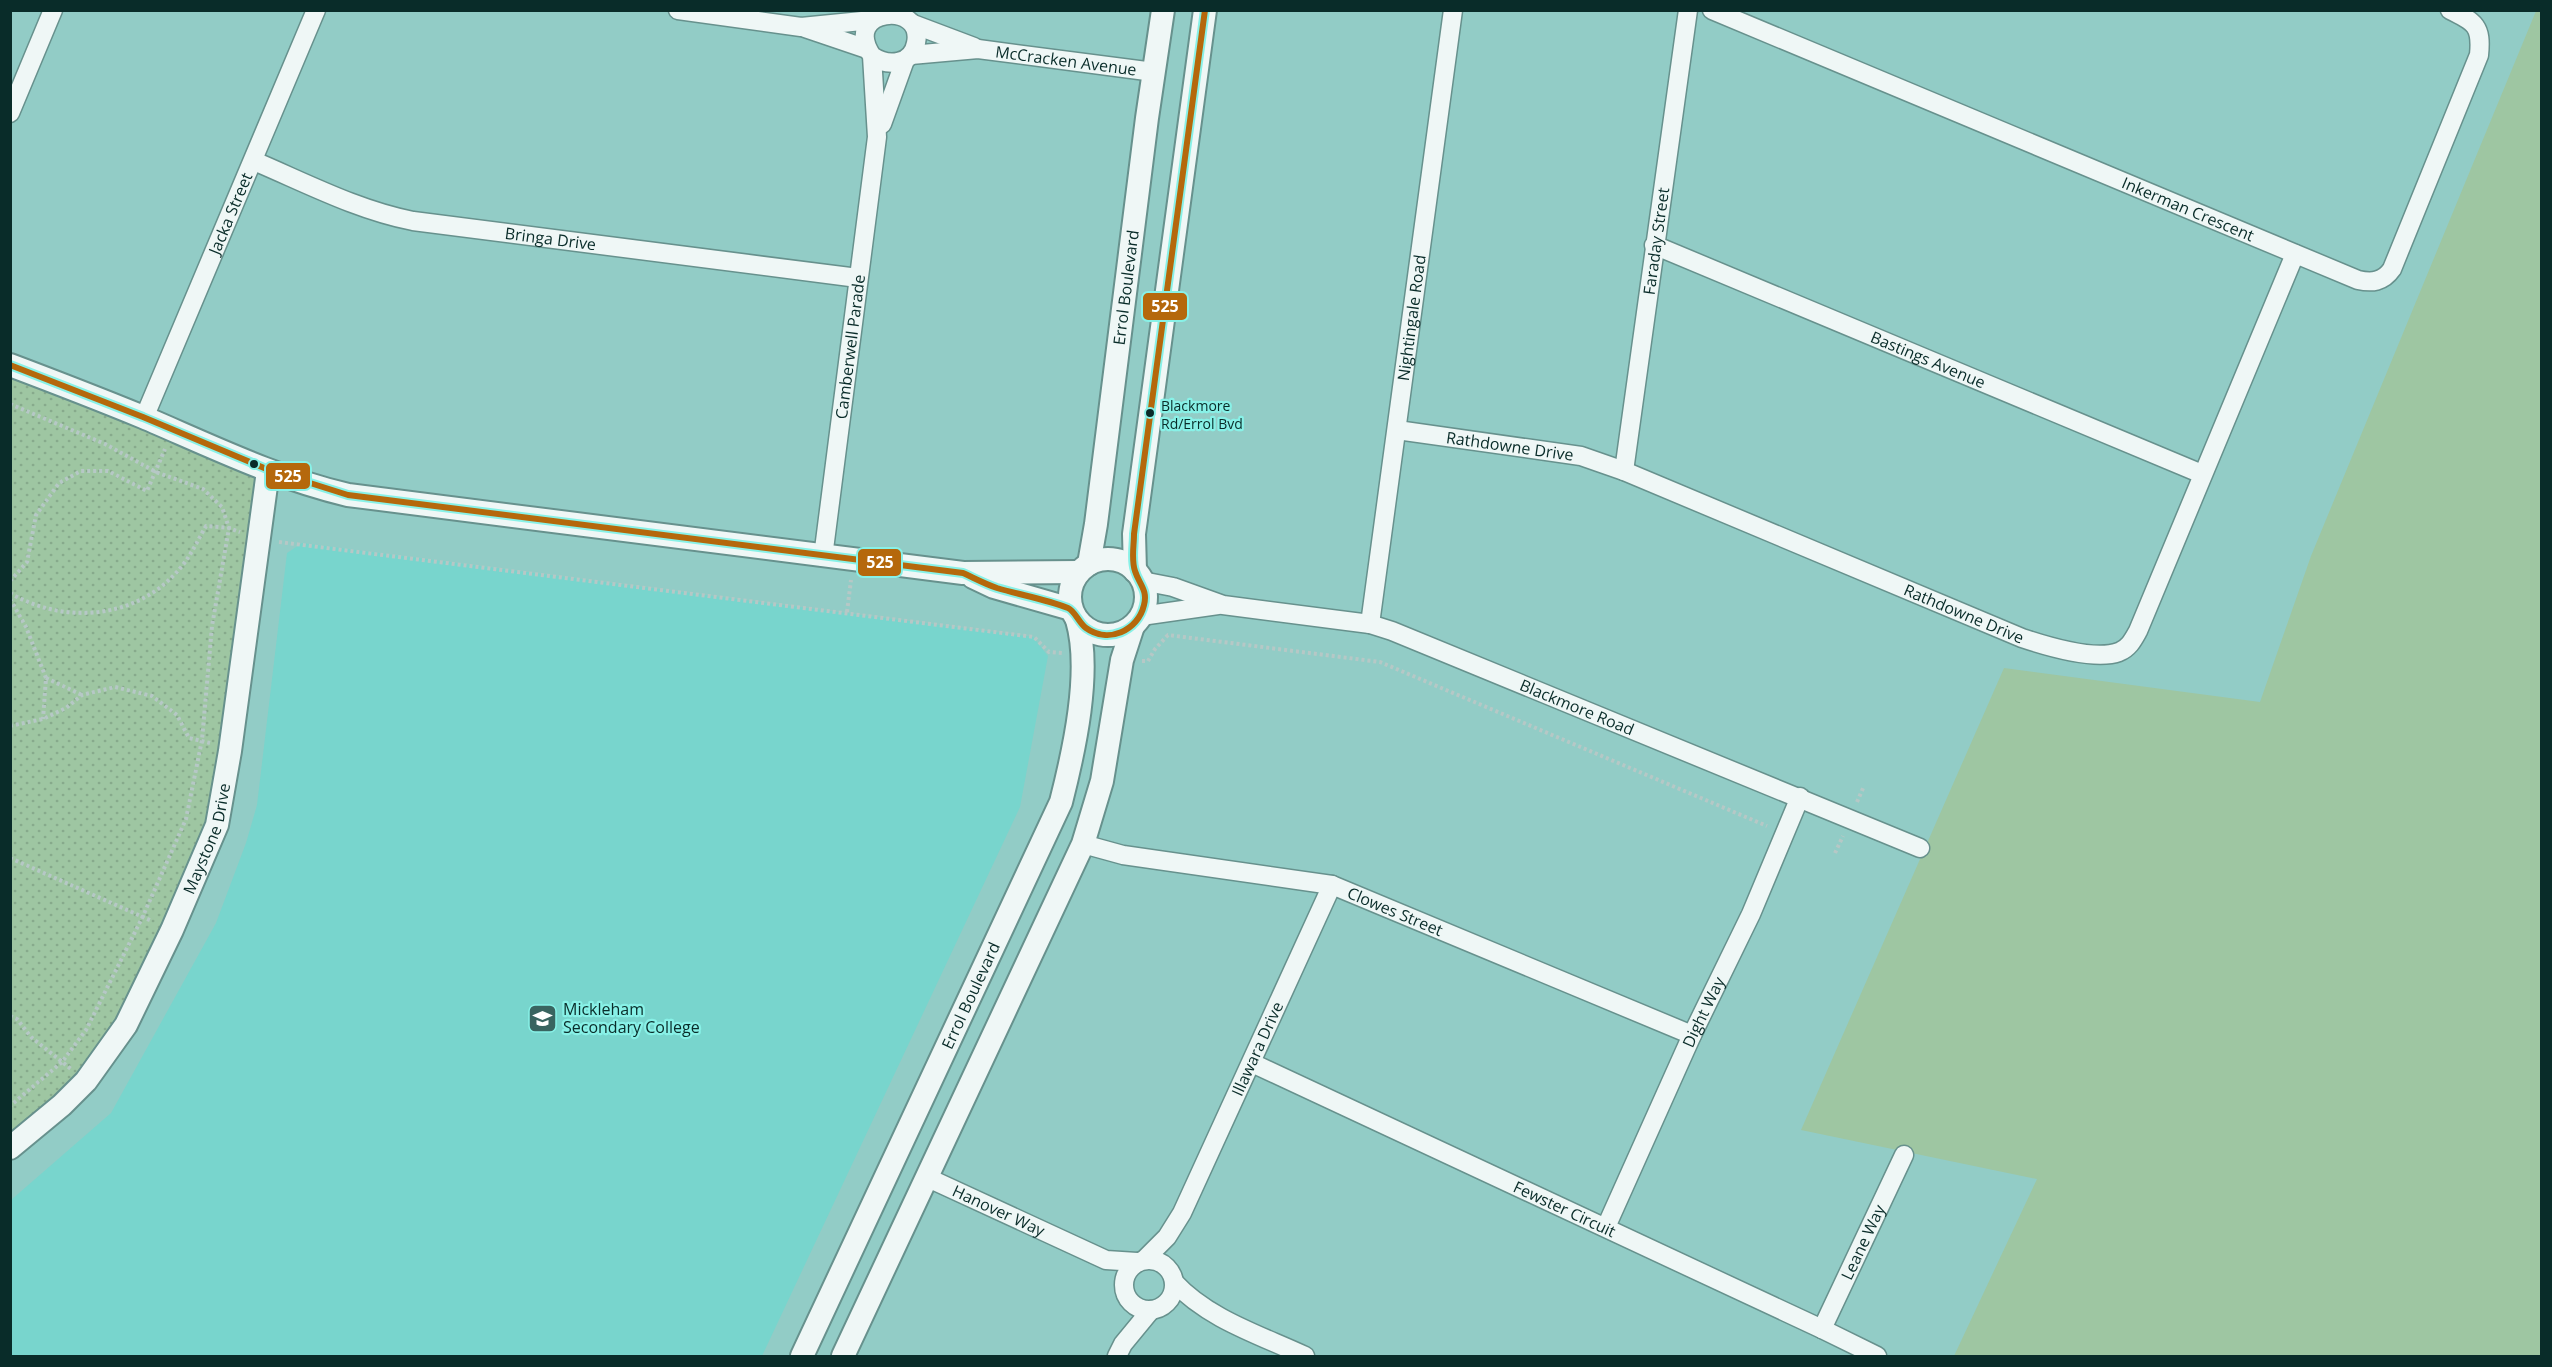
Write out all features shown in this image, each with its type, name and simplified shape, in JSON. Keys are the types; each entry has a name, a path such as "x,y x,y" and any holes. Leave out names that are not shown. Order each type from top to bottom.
{"street":[{"path":"10,112 53,10"},
{"name":"Jacka Street","path":"144,418 316,10"},
{"path":"678,10 801,27 870,53 889,64 908,58 917,40 910,18 893,11 801,27"},
{"name":"Errol Boulevard","path":"1084,568 1096,524 1163,10"},
{"path":"843,1356 1083,844 1102,782 1122,660 1145,605 1134,534 1205,10"},
{"name":"Nightingale Road","path":"1370,624 1453,10"},
{"name":"Faraday Street","path":"1624,471 1688,10"},
{"name":"Inkerman Crescent","path":"1712,10 2295,254 2358,280 2371,282 2387,276 2479,55 2479,31 2471,20 2451,10"},
{"path":"870,53 866,31 877,15"},
{"name":"McCracken Avenue","path":"910,18 978,49"},
{"name":"McCracken Avenue","path":"908,58 978,49 1154,72"},
{"name":"Camberwell Parade","path":"823,557 877,137 870,53"},
{"name":"Camberwell Parade","path":"877,137 908,58"},
{"name":"Bringa Drive","path":"254,161 360,207 413,222 858,278"},
{"name":"Bastings Avenue","path":"1654,245 2202,474"},
{"name":"Rathdowne Drive","path":"1397,430 1581,456 1624,471 2022,638 2052,648 2098,654 2118,652 2130,646 2138,632 2295,254"},
{"path":"10,365 144,418 268,471 310,486 348,495 854,561 963,573 1084,568 1101,560 1114,560 1125,564 1139,576"},
{"name":"Maystone Drive","path":"10,1148 62,1105 86,1081 126,1025 172,930 217,825 230,752 268,471"},
{"path":"1084,568 1072,584 1069,596 1074,614 1087,629 1098,634 1111,635 1122,632 1137,621"},
{"path":"963,573 994,587 1074,614"},
{"name":"Blackmore Road","path":"1139,576 1222,605 1370,624 1392,631 1800,796 1920,848"},
{"name":"Blackmore Road","path":"1137,621 1222,605"},
{"name":"Errol Boulevard","path":"802,1356 1061,802 1079,709 1083,640 1074,614"},
{"name":"Dight Way","path":"1606,1227 1692,1035 1750,914 1800,796"},
{"name":"Clowes Street","path":"1083,844 1123,855 1332,885 1692,1035"},
{"name":"Illawara Drive","path":"1173,1278 1173,1240 1182,1213 1332,885"},
{"name":"Fewster Circuit","path":"1252,1063 1877,1356"},
{"name":"Leane Way","path":"1822,1329 1904,1155"},
{"name":"Hanover Way","path":"926,1177 1106,1260 1141,1261"},
{"name":"Illawara Drive","path":"1141,1261 1167,1237 1182,1213"},
{"name":"Hanover Way","path":"1070,1244 1102,1266 1115,1278 1126,1295"},
{"path":"1120,1350 1128,1322 1125,1275 1141,1261 1161,1262 1185,1294 1214,1314"},
{"path":"1120,1350 1155,1309 1171,1297 1173,1278"},
{"path":"1126,1295 1134,1306 1155,1309 1190,1307 1214,1314 1305,1356"}],"path":[{"path":"10,404 105,444 156,472 203,489 222,507 229,528 212,626 202,740 186,819 143,916 86,1029 62,1062 10,1106"},
{"path":"10,581 27,562 36,515 59,483 81,471 108,471 147,491 172,430"},
{"path":"10,592 29,604 68,613 109,612 150,596 185,563 206,526 229,528 258,539 1034,637 1049,651 1082,656"},
{"path":"847,612 854,561"},
{"path":"10,599 26,627 46,678 43,719"},
{"path":"1122,660 1148,662 1155,649 1168,635 1380,662 1784,833"},
{"path":"46,678 82,695"},
{"path":"10,726 20,726 43,719 66,708 82,695 115,687 152,696 177,715 189,738 202,740 230,752"},
{"path":"10,858 172,930"},
{"path":"10,1016 17,1019 31,1037 86,1081"}],"shaded area":[{"name":"Mickleham Secondary College","path":"302,543 1033,637 1048,656 1020,807 762,1356 11,1356 11,1200 111,1113 216,923 246,843 257,805 287,553"}],"green space":[{"path":"2536,11 2541,11 2541,1356 1954,1356 2037,1179 1801,1130 2004,668 2260,702 2311,556"},
{"path":"11,365 268,471 217,825 126,1025 11,1148"}],"transit line":[{"name":"525","path":"10,365 269,470 348,495 963,573 997,588 1068,608 1086,628 1095,633 1112,635 1129,628 1136,622 1145,600 1144,591 1134,567 1134,534 1205,10"}],"place":[{"name":"Blackmore Rd/Errol Bvd","path":"1150,413"},
{"name":"Mickleham Secondary College","path":"542,1018"}]}
